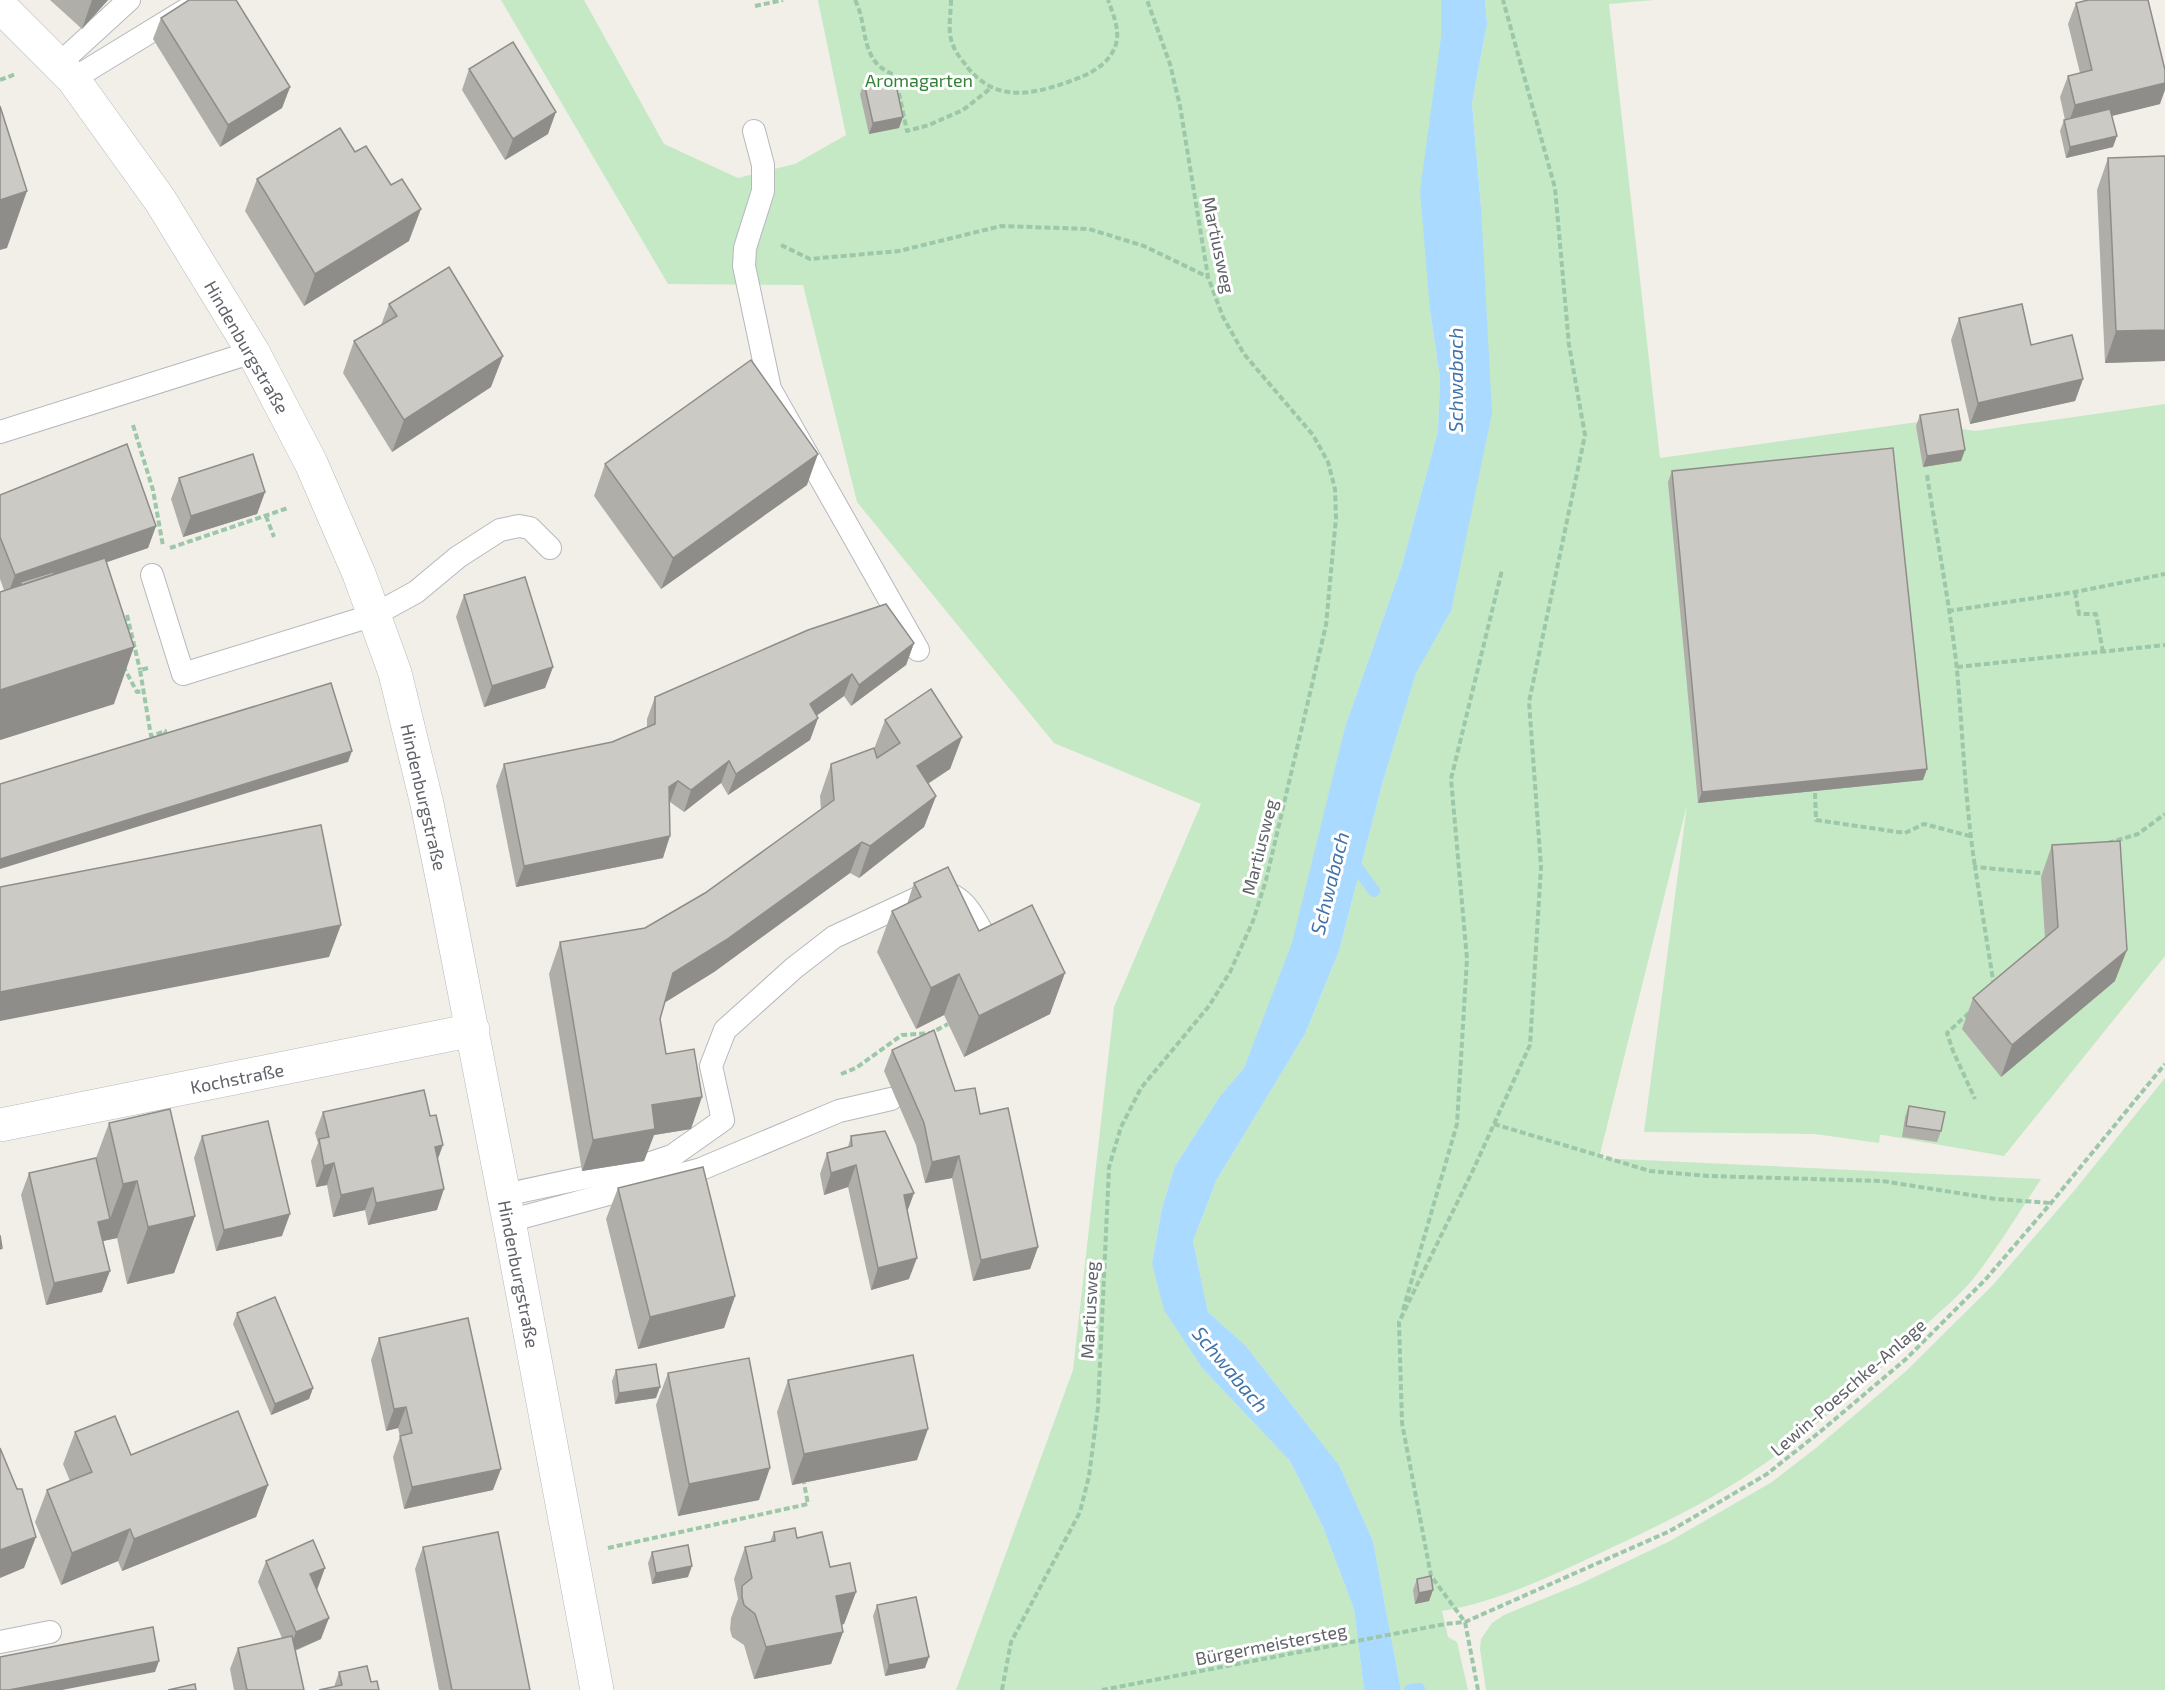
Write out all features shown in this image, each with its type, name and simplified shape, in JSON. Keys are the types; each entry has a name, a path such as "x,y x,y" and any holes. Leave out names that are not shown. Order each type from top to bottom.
{"street":[{"name":"Hindenburgstraße","path":"0,6 66,71 160,200 253,352 311,463 374,615 394,673 427,804 473,1030 597,1690"},
{"name":"Kochstraße","path":"0,1125 473,1030"}],"lane":[{"path":"66,71 129,0"},
{"path":"66,71 202,0"},
{"path":"754,131 763,165 763,191 745,248 744,266 770,389 918,650"},
{"path":"0,432 253,352"},
{"path":"152,575 183,674 374,615 416,592 458,557 500,530 519,526 530,528 550,549"},
{"path":"507,1208 672,1155 723,1120 711,1066 725,1030 794,968 834,937 931,892 943,891 965,903 990,947"},
{"path":"507,1208 701,1169 839,1111 891,1099"},
{"path":"0,1642 50,1632"}],"path":[{"path":"755,6 783,0"},
{"path":"855,0 859,6 865,41 872,57 881,68 895,75 907,131 929,125 963,110 991,88"},
{"path":"951,0 952,44 977,79 991,88 1017,94 1038,92 1088,75 1112,54 1118,29 1108,0"},
{"name":"Martiusweg","path":"1002,1690 1011,1642 1080,1512 1089,1476 1098,1407 1109,1167 1121,1127 1141,1088 1214,997 1230,972 1253,921 1266,880 1326,625 1336,518 1335,489 1329,462 1313,435 1244,354 1222,317 1208,277 1180,106 1170,64 1147,0"},
{"path":"1399,1322 1530,1045 1541,867 1529,702 1585,435 1569,345 1555,188 1503,0"},
{"path":"751,225 788,249 810,258 900,251 1001,226 1089,229 1144,246 1208,277"},
{"path":"123,394 154,499 164,550 326,496"},
{"path":"1927,475 1957,667 1970,836 1994,989"},
{"path":"147,501 154,499"},
{"path":"266,516 274,537"},
{"path":"1478,1690 1465,1623 1431,1576 1402,1423 1399,1322 1457,1124 1467,959 1451,779 1502,570"},
{"path":"1948,611 2075,592 2165,574"},
{"path":"2075,592 2079,614 2096,615 2103,652"},
{"path":"124,647 134,644"},
{"path":"1957,667 2165,645"},
{"path":"120,660 138,692 143,691"},
{"path":"167,742 165,731 151,736 140,670 178,660"},
{"path":"1815,793 1816,820 1905,833 1924,824 1970,836"},
{"path":"2101,848 2110,842 2138,834 2165,814"},
{"path":"1975,867 2038,873 2049,871"},
{"path":"1971,1011 1947,1033 1975,1099"},
{"path":"834,1077 856,1068 902,1035 931,1034 948,1024"},
{"name":"Lewin-Poeschke-Anlage","path":"1465,1623 1670,1531 1767,1474 1821,1431 1906,1359 1985,1280 2165,1064"},
{"path":"1494,1124 1650,1171 1708,1176 1882,1181 1996,1199 2051,1203"},
{"path":"572,1556 808,1504 804,1483"},
{"name":"Bürgermeistersteg","path":"1102,1690 1445,1624 1465,1623"}],"green space":[{"name":"Aromagarten","path":"501,0 584,0 664,144 738,178 795,164 846,135 818,0 1441,0 1430,310 1440,378 1438,431 1402,565 1345,727 1293,943 1244,1068 1220,1096 1175,1166 1162,1208 1152,1263 1203,1369 1290,1461 1323,1527 1354,1609 1364,1690 956,1690 1073,1370 1114,1007 1201,804 1054,743 857,502 803,285 668,284"},
{"path":"1485,0 1654,0 1609,4 1660,458 1918,422 1975,431 2165,404 2165,956 2004,1156 1883,1135 1880,1135 1879,1143 1815,1134 1644,1132 1687,805 1599,1158 2041,1179 1994,1251 1964,1289 1863,1384 1805,1434 1724,1490 1639,1535 1521,1588 1482,1602 1442,1611 1448,1637 1457,1642 1468,1690 1401,1690 1373,1541 1339,1465 1245,1345 1208,1312 1193,1241 1216,1181 1305,1034 1339,951 1383,781 1416,672 1451,611 1481,207 1472,103 1487,24"},
{"path":"2165,1078 2165,1690 1486,1690 1480,1649 1481,1639 1492,1623 1504,1615 1580,1584 1670,1541 1772,1482 1816,1448 1905,1372 1992,1286 2074,1191"}],"water":[{"name":"Schwabach","path":"1441,0 1485,0 1487,24 1472,103 1481,207 1492,413 1451,611 1416,673 1383,781 1339,951 1305,1034 1216,1181 1193,1241 1208,1312 1245,1345 1339,1465 1373,1541 1401,1690 1364,1690 1354,1609 1323,1527 1290,1461 1203,1369 1164,1310 1152,1263 1162,1208 1175,1166 1220,1096 1244,1068 1292,943 1345,727 1402,565 1438,431 1440,378 1430,310 1420,191 1441,37"}],"building":[{"path":"189,0 236,0 290,87 228,125 161,18"},
{"path":"2088,0 2148,0 2165,70 2165,83 2075,105 2068,76 2092,70 2076,3"},
{"path":"513,42 556,112 513,139 469,69"},
{"path":"894,76 903,117 873,123 864,83"},
{"path":"0,106 27,191 0,200"},
{"path":"2110,109 2117,136 2070,147 2064,120"},
{"path":"340,128 355,152 366,146 391,185 402,179 421,209 315,274 257,179"},
{"path":"2165,156 2165,330 2116,331 2108,158"},
{"path":"449,267 503,356 404,420 354,341 397,316 389,304"},
{"path":"2022,304 2031,345 2072,335 2083,379 1978,403 1959,318"},
{"path":"751,360 818,454 673,558 605,464"},
{"path":"1958,409 1965,450 1927,456 1920,415"},
{"path":"127,444 156,526 15,575 0,537 0,495"},
{"path":"1893,448 1927,769 1702,792 1672,471"},
{"path":"253,454 265,492 191,516 179,478"},
{"path":"105,558 134,647 0,690 0,592"},
{"path":"53,572 54,574 21,585 21,582"},
{"path":"525,577 553,667 492,686 464,595"},
{"path":"886,604 914,643 859,685 852,674 810,704 818,718 736,774 729,761 691,790 678,781 669,787 670,836 524,866 504,764 612,742 655,724 655,697 808,630"},
{"path":"331,683 352,751 0,859 0,784"},
{"path":"931,689 962,737 917,766 936,796 870,846 862,842 726,940 673,973 660,1019 666,1054 694,1049 702,1097 652,1105 655,1129 593,1140 560,942 645,928 705,893 834,800 831,764 874,748 877,758 900,743 885,720"},
{"path":"321,825 341,925 0,992 0,887"},
{"path":"2120,841 2127,950 2012,1045 1973,998 2058,927 2052,845"},
{"path":"948,867 979,931 1032,905 1065,973 979,1016 959,974 931,988 892,911 921,897 914,883"},
{"path":"934,1030 955,1091 975,1088 980,1114 1008,1108 1038,1247 981,1260 959,1156 932,1162 924,1123 892,1050"},
{"path":"424,1090 430,1116 436,1115 443,1145 435,1147 444,1189 376,1203 373,1188 341,1195 334,1163 324,1166 319,1139 329,1137 323,1112"},
{"path":"1909,1106 1945,1112 1941,1131 1906,1126"},
{"path":"170,1109 195,1216 148,1227 137,1181 123,1184 109,1123"},
{"path":"268,1121 290,1214 224,1230 202,1136"},
{"path":"885,1131 914,1193 904,1195 917,1258 878,1268 856,1165 831,1173 827,1153 852,1146 851,1136"},
{"path":"96,1158 110,1219 98,1222 110,1271 54,1283 29,1173"},
{"path":"703,1167 735,1296 650,1317 618,1188"},
{"path":"275,1297 313,1388 275,1404 237,1313"},
{"path":"468,1318 501,1469 412,1487 400,1436 412,1433 406,1407 394,1409 379,1338"},
{"path":"913,1355 928,1429 804,1454 788,1380"},
{"path":"749,1358 770,1468 689,1484 668,1373"},
{"path":"656,1364 660,1387 619,1393 616,1370"},
{"path":"238,1411 268,1485 134,1539 130,1529 72,1553 47,1490 92,1472 75,1432 115,1416 131,1455"},
{"path":"0,1448 17,1489 22,1489 36,1537 0,1550"},
{"path":"795,1528 797,1538 822,1532 830,1567 850,1563 856,1592 836,1596 843,1632 766,1647 755,1614 744,1605 742,1597 742,1586 752,1578 745,1547 775,1541 774,1532"},
{"path":"498,1532 530,1690 452,1690 423,1547"},
{"path":"313,1540 325,1568 310,1574 329,1618 296,1632 266,1561"},
{"path":"688,1545 692,1566 656,1573 652,1552"},
{"path":"1431,1576 1433,1590 1419,1593 1417,1579"},
{"path":"916,1597 929,1657 889,1665 877,1605"},
{"path":"153,1627 159,1661 0,1690 0,1657"},
{"path":"292,1636 304,1690 247,1690 238,1648"},
{"path":"367,1666 371,1682 377,1681 379,1690 319,1690 342,1685 339,1672"},
{"path":"195,1684 196,1690 168,1690"}],"waterway":[{"name":"Schwabach","path":"1350,858 1374,891"},
{"path":"1410,1690 1419,1689"}]}
